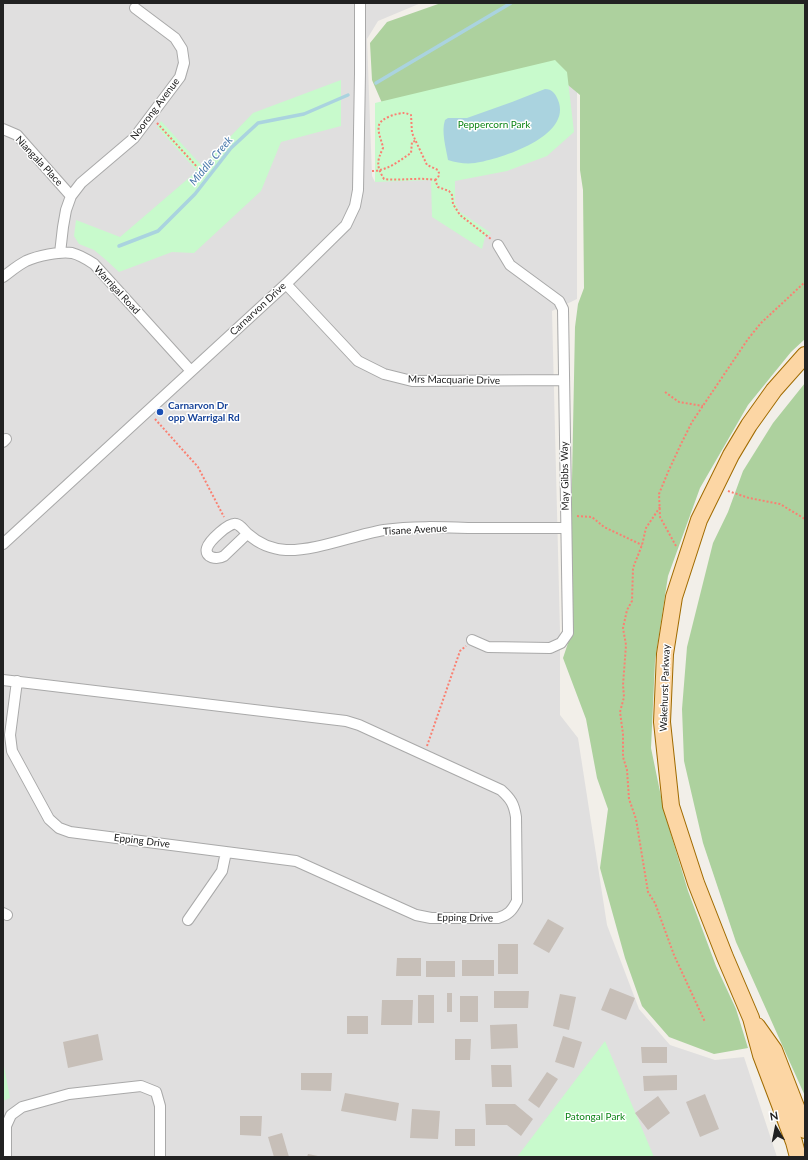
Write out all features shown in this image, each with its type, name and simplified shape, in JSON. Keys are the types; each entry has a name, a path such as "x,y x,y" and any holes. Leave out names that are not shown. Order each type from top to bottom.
{"main road":[{"name":"Wakehurst Parkway","path":"798,1157 794,1142 761,1055 751,1018 696,883 671,806 662,722 665,654 674,597 699,520 731,455 749,425 774,390 805,355"},
{"name":"Wakehurst Parkway","path":"751,1018 774,1050 805,1130"}],"street":[{"name":"Carnarvon Drive","path":"3,544 286,284 346,224 355,206 358,190 360,3"},
{"name":"Noorong Avenue","path":"60,253 66,210 71,196 81,183 134,138 180,77 184,63 182,49 175,38 135,8"},
{"name":"Niangala Place","path":"3,129 17,135 71,196"},
{"name":"May Gibbs Way","path":"472,640 488,647 550,648 561,643 568,633 565,528 563,309 559,301 510,266 498,245"},
{"name":"Warrigal Road","path":"3,277 26,261 60,253 72,253 94,264 191,371"},
{"name":"Mrs Macquarie Drive","path":"286,284 358,361 384,374 412,381 564,380"},
{"name":"Tisane Avenue","path":"227,526 236,524 259,543 270,548 286,550 306,549 384,530 430,527 565,528"},
{"path":"227,526 207,548 210,556 214,559 224,556 247,534"},
{"name":"Epping Drive","path":"3,680 17,681 346,721 359,725 501,790 509,797 514,807 516,817 517,901 512,910 506,916 498,918 431,918 416,915 296,861 70,832 59,828 49,820 12,750 10,735 17,681"},
{"path":"188,920 222,871 226,852"},
{"path":"6,1157 6,1126 11,1114 22,1107 69,1094 141,1086 156,1092 160,1106 160,1157"}],"path":[{"path":"404,113 411,115 412,133 427,166 438,170 440,175 435,180 423,178 392,180 384,178 379,171 378,160 383,148 379,132 379,125 382,120 393,115 404,113"},
{"path":"150,116 199,168"},
{"path":"372,171 379,171 387,168 411,153 412,142 415,141"},
{"path":"435,180 438,187 449,191 452,196 453,204 460,215 481,230 498,245"},
{"path":"685,563 660,517 659,494 668,472 692,422 748,339 761,323 805,282"},
{"path":"665,392 679,402 703,406"},
{"path":"148,410 198,467 224,515 227,526"},
{"path":"716,487 749,498 780,504 805,519"},
{"path":"660,507 646,528 642,546 633,568 632,601 626,610 623,628 626,645 623,685 624,697 620,712 623,734 623,757 627,770 629,799 636,819 648,892 655,903 674,956 705,1022"},
{"path":"565,517 592,517 604,528 642,546"},
{"path":"424,755 460,651 472,640"}],"shaded area":[{"path":"3,3 421,3 378,21 367,39 372,176 375,182 567,72 577,88 577,299 552,311 560,631 560,715 578,738 607,925 639,1009 670,1045 715,1060 744,1057 777,1157 3,1157"}],"green space":[{"path":"441,3 805,3 805,339 791,352 748,405 700,488 668,576 655,661 651,748 664,811 688,891 716,966 736,1009 748,1048 714,1054 669,1037 642,1006 625,958 600,868 608,809 597,778 586,719 563,658 572,631 571,531 575,327 578,304 584,288 583,190 580,170 580,95 556,75 382,103 372,80 370,43 387,22"},
{"name":"Peppercorn Park","path":"555,60 567,72 574,132 547,156 507,171 455,181 455,203 460,212 491,233 485,237 482,249 432,217 431,180 375,182 375,103"},
{"path":"341,80 341,126 281,142 261,191 194,253 172,252 119,272 94,250 79,244 74,236 76,220 120,237 197,171 157,127 161,121 202,166 253,113"},
{"path":"805,383 805,1096 736,942 703,843 684,761 682,709 687,647 713,543 728,512 743,471 773,423"},
{"name":"Patongal Park","path":"605,1041 654,1157 517,1157"},
{"path":"3,1061 10,1098 3,1101"}],"water":[{"path":"545,89 556,95 560,113 555,124 545,135 532,144 517,151 487,161 458,163 448,160 444,134 445,120 448,118 467,118"}],"building":[{"path":"548,919 564,928 549,953 533,944"},
{"path":"498,944 518,944 518,974 498,974"},
{"path":"397,958 421,958 421,976 396,976"},
{"path":"462,960 494,960 494,976 462,976"},
{"path":"426,961 455,961 455,977 426,977"},
{"path":"610,988 635,998 626,1020 601,1010"},
{"path":"494,991 529,991 528,1008 494,1008"},
{"path":"447,993 452,993 452,1012 447,1012"},
{"path":"560,994 576,997 569,1030 553,1026"},
{"path":"418,995 434,995 434,1023 418,1023"},
{"path":"460,996 478,996 478,1022 460,1022"},
{"path":"382,1000 413,1000 412,1025 381,1025"},
{"path":"347,1016 368,1016 368,1034 347,1034"},
{"path":"517,1024 518,1048 491,1049 490,1025"},
{"path":"98,1034 103,1060 68,1068 63,1042"},
{"path":"563,1036 582,1042 574,1068 555,1062"},
{"path":"455,1039 471,1039 470,1060 455,1060"},
{"path":"641,1047 667,1047 667,1063 642,1063"},
{"path":"491,1065 511,1065 512,1087 492,1087"},
{"path":"547,1072 558,1079 539,1108 528,1100"},
{"path":"301,1073 332,1073 331,1091 301,1090"},
{"path":"677,1075 677,1090 644,1091 643,1076"},
{"path":"345,1093 399,1103 396,1121 341,1111"},
{"path":"705,1094 719,1129 700,1137 686,1102"},
{"path":"658,1096 670,1113 648,1130 635,1113"},
{"path":"485,1104 515,1104 533,1119 521,1136 507,1125 486,1125"},
{"path":"412,1109 440,1111 438,1139 410,1138"},
{"path":"240,1116 262,1116 261,1136 240,1135"},
{"path":"455,1129 475,1129 475,1146 455,1146"},
{"path":"282,1133 289,1157 274,1157 268,1137"},
{"path":"308,1154 318,1156 318,1157 307,1157"}],"waterway":[{"name":"Middle Creek","path":"376,83 511,3"},
{"name":"Middle Creek","path":"119,246 158,231 195,194 231,148 258,123 304,114 348,95"}],"place":[{"name":"Carnarvon Dr opp Warrigal Rd","path":"160,412"}]}
